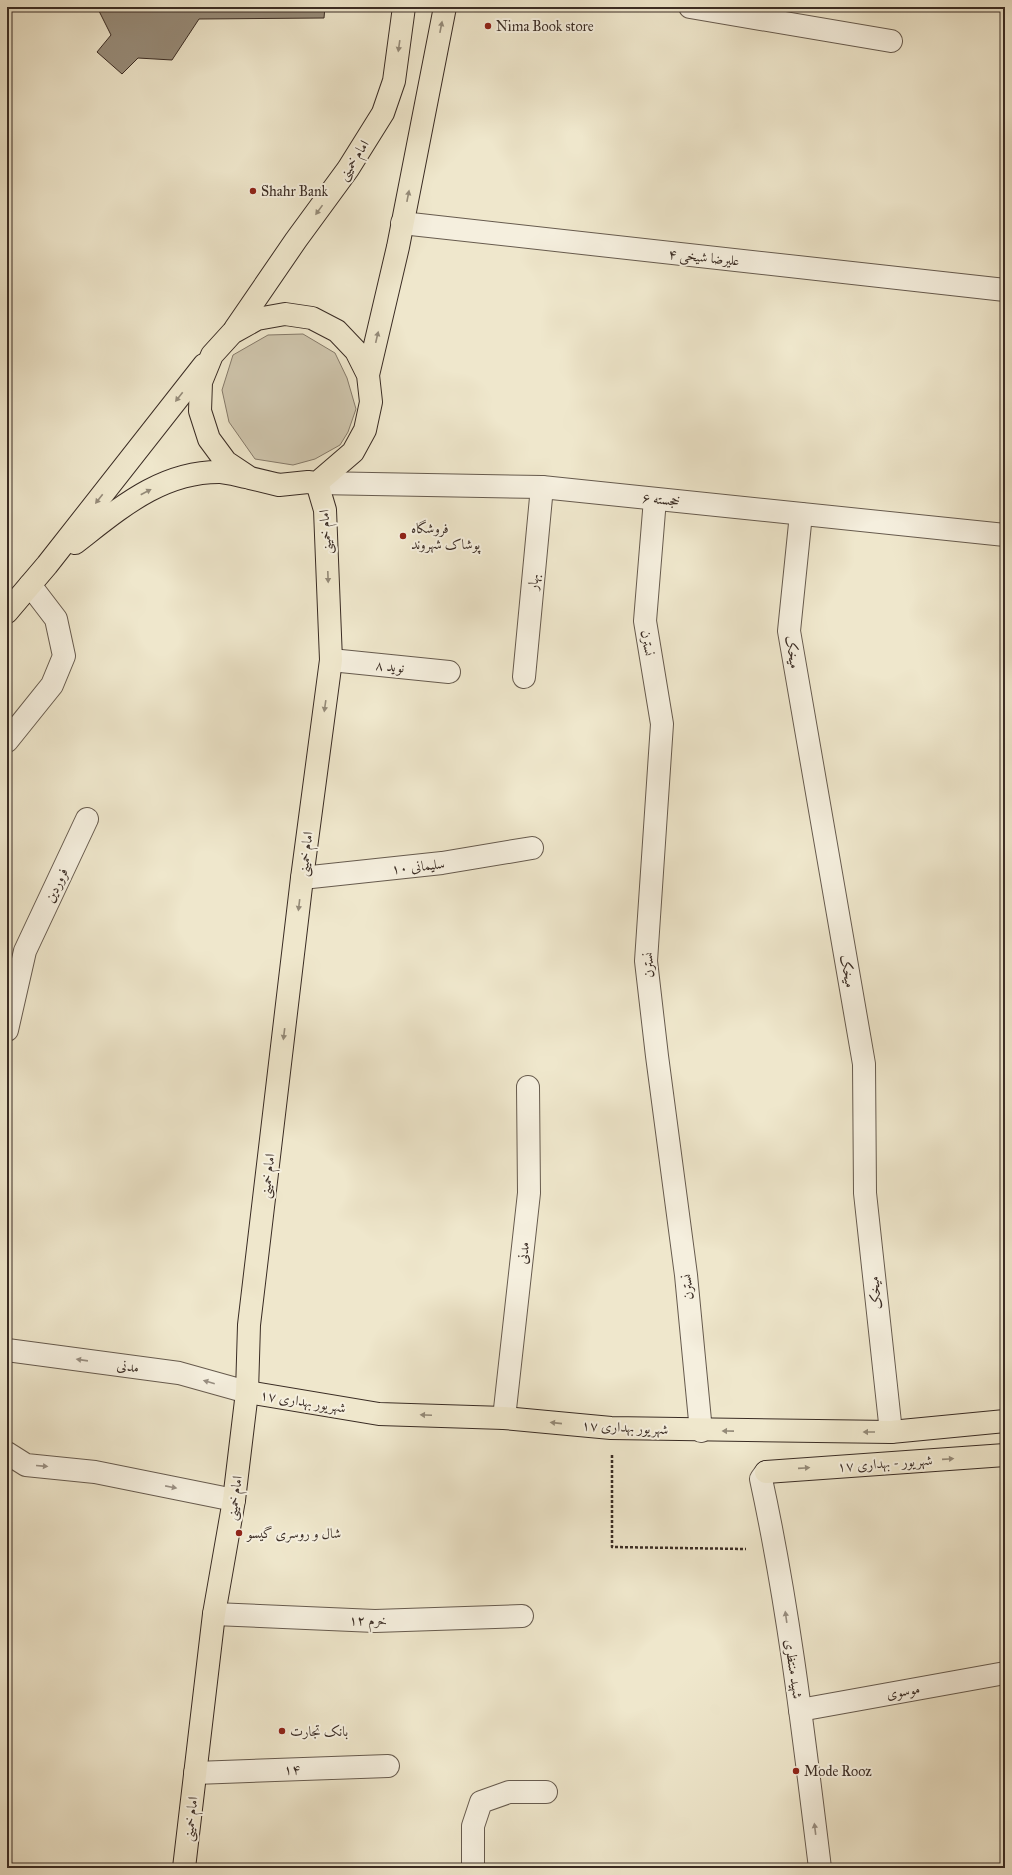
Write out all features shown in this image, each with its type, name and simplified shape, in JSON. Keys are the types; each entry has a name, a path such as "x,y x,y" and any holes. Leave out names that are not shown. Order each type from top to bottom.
{"main road":[{"name":"امام خمینی","path":"232,333 296,240 348,169 383,113 394,81 404,7"},
{"path":"47,565 126,503 168,480 222,472 279,485 308,482 317,483 353,452 365,430 371,402 368,375 402,223 445,7"},
{"path":"7,612 47,565 212,355 232,333 256,319 285,314 312,318 337,331 356,350 368,375"},
{"path":"212,355 201,382 200,411 209,439 226,462 250,478"},
{"name":"امام خمینی","path":"184,1868 214,1614 234,1500 247,1392 249,1325 302,878 331,660 325,510 317,483"},
{"name":"۱۷ شهریور بهداری","path":"247,1392 379,1414 504,1418 611,1428 701,1431 891,1432 1005,1421"},
{"name":"۱۷ شهریور - بهداری","path":"766,1472 1005,1455"}],"street":[{"path":"690,7 891,42"},
{"name":"علیرضا شیخی ۴","path":"402,223 1005,290"},
{"name":"خجسته ۶","path":"317,483 542,487 1005,535"},
{"name":"بهار","path":"524,677 542,487"},
{"name":"نسترن","path":"654,499 645,621 662,724 646,961 686,1276 701,1431"},
{"name":"میخک","path":"800,514 789,631 864,1064 865,1193 891,1432"},
{"path":"7,741 52,685 64,656 56,619 30,585"},
{"name":"نوید ۸","path":"331,660 449,672"},
{"name":"فروردین","path":"7,1030 16,948 87,819"},
{"name":"سلیمانی ۱۰","path":"302,878 442,864 532,848"},
{"name":"مدنی","path":"504,1418 529,1192 528,1087"},
{"name":"مدنی","path":"7,1350 180,1373 247,1392"},
{"path":"7,1453 26,1465 95,1472 234,1500"},
{"name":"شهید منتظری","path":"766,1472 761,1479 776,1549 800,1710 820,1868"},
{"name":"خرم ۱۲","path":"214,1614 375,1621 522,1616"},
{"name":"موسوی","path":"800,1710 1005,1673"},
{"name":"۱۴","path":"195,1773 388,1766"},
{"path":"473,1868 473,1826 482,1802 509,1792 546,1792"}],"path":[{"path":"611,1428 612,1547 776,1549"}],"shaded area":[{"path":"303,334 335,353 347,378 356,409 348,432 340,445 315,459 293,465 255,459 229,422 222,390 233,355 268,335"}],"building":[{"path":"97,7 325,7 324,18 199,19 172,60 138,58 122,74 97,52 111,35"}],"place":[{"name":"Nima Book store","path":"488,26"},
{"name":"Shahr Bank","path":"253,191"},
{"name":"فروشگاه‌ پوشاک شهروند","path":"403,536"},
{"name":"شال و روسری گیسو","path":"239,1533"},
{"name":"بانک تجارت","path":"282,1731"},
{"name":"Mode Rooz","path":"796,1771"}]}
